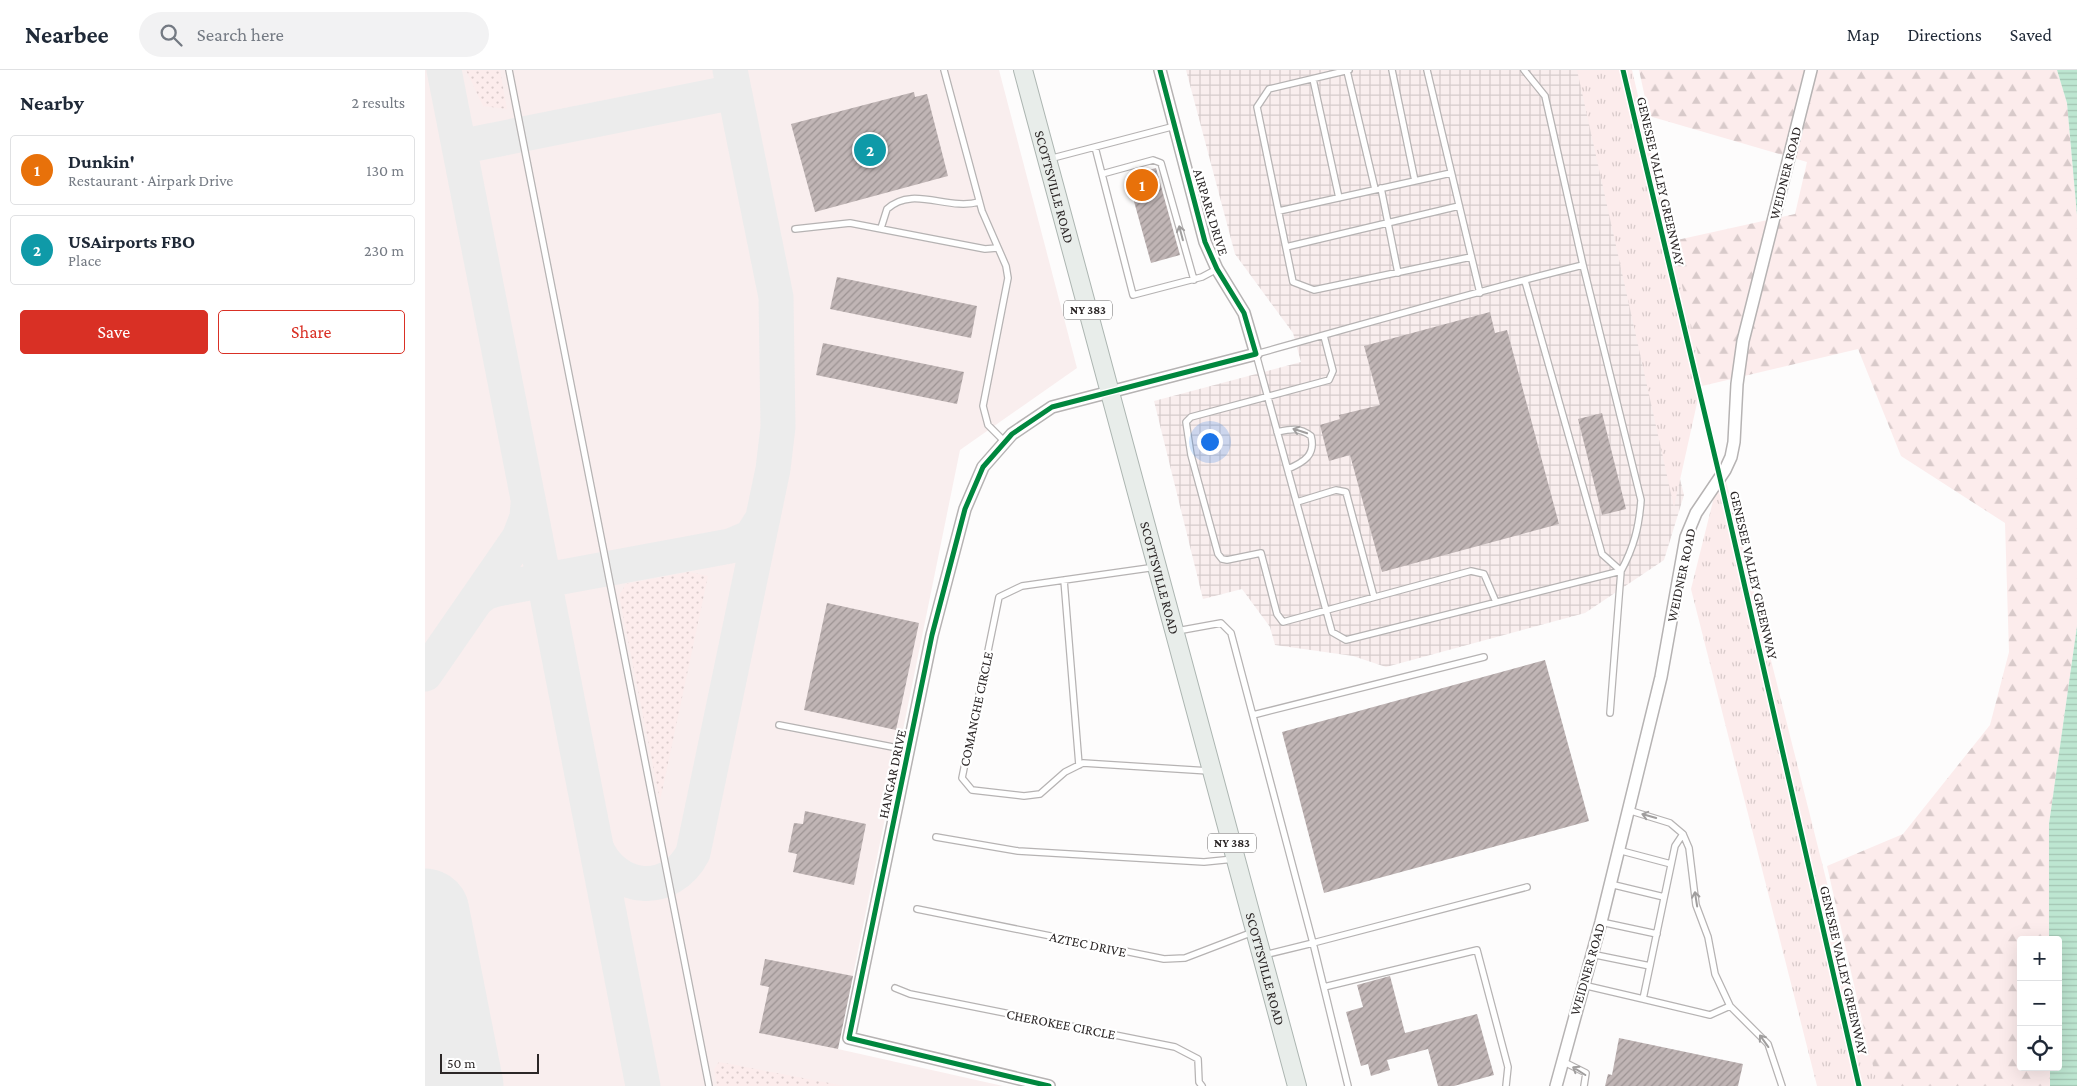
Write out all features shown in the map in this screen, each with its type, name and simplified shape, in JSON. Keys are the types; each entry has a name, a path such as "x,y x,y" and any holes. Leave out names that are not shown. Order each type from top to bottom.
{"main road":[{"name":"SCOTTSVILLE ROAD","path":"1023,70 1297,1086"}],"street":[{"name":"AIRPARK DRIVE","path":"1160,70 1203,232 1217,269 1241,307 1256,354"},
{"name":"WEIDNER ROAD","path":"1556,1086 1601,922 1661,677 1686,538 1696,514 1725,470 1731,457 1734,442 1737,384 1743,341 1811,70"},
{"path":"1110,392 1256,354"},
{"name":"HANGAR DRIVE","path":"1049,1086 849,1038 932,635 965,509 978,476 990,457 1004,441 1031,420 1052,408 1110,392"}],"lane":[{"path":"509,70 709,1086"},
{"path":"943,70 979,202 1006,266 1008,283 983,406 988,425 1004,441"},
{"path":"1398,272 1388,223 1348,70 1269,89 1257,107 1293,282 1314,290 1471,257"},
{"path":"1392,70 1415,181"},
{"path":"1427,70 1480,293"},
{"path":"1525,70 1545,96 1583,265 1641,500 1638,530 1633,549 1621,571 1610,713"},
{"path":"1313,79 1339,198"},
{"path":"1047,160 1175,126"},
{"path":"1095,147 1133,295 1194,280 1217,269"},
{"path":"1102,174 1153,160 1161,163 1194,280"},
{"path":"1279,211 1451,172"},
{"path":"881,228 887,208 903,199 915,198 957,206 979,202"},
{"path":"1286,247 1459,206"},
{"path":"795,229 844,223 881,228 985,249 997,248"},
{"path":"1583,265 1256,354 1332,632 1346,640 1621,571"},
{"path":"1525,281 1602,554 1621,571"},
{"path":"1324,336 1333,371 1331,378 1191,417 1185,422 1191,455 1218,554 1227,560 1261,553 1277,614 1283,622 1479,571 1486,578 1495,602"},
{"path":"1277,432 1292,428 1303,430 1311,436 1313,445 1310,456 1303,463 1288,469"},
{"path":"1297,502 1336,490 1346,492 1374,597"},
{"name":"COMANCHE CIRCLE","path":"1079,765 1065,772 1040,794 1024,796 972,790 962,778 999,597 1022,586 1158,567"},
{"path":"1064,580 1079,765 1083,763 1213,771"},
{"path":"1175,631 1221,623 1231,633 1313,943 1348,1086"},
{"path":"1253,715 1484,657"},
{"path":"779,725 908,750"},
{"path":"1628,810 1670,823 1683,834 1689,848 1697,905 1715,974 1730,1006 1768,1044 1782,1086"},
{"path":"1643,999 1675,846 1683,834"},
{"path":"936,837 1018,851 1204,862 1236,858"},
{"path":"1618,850 1671,864"},
{"path":"1610,884 1664,897"},
{"path":"1262,956 1527,887"},
{"name":"AZTEC DRIVE","path":"917,909 1164,959 1185,958 1255,931"},
{"path":"1601,922 1657,934"},
{"path":"1323,987 1477,950 1508,1067 1505,1086"},
{"path":"1591,954 1650,966"},
{"path":"1583,985 1710,1016 1730,1006"},
{"name":"CHEROKEE CIRCLE","path":"895,988 910,994 1175,1047 1198,1059 1199,1082 1202,1086"},
{"path":"1562,1061 1586,1073 1584,1086"}],"shaded area":[{"path":"425,70 999,70 1077,368 960,450 838,1049 1003,1086 425,1086"},
{"path":"1186,70 1579,70 1684,495 1664,560 1585,613 1386,667 1353,656 1275,645 1270,627 1242,589 1203,599 1154,401 1301,362 1293,333 1235,254"},
{"path":"2057,70 2077,70 2077,215 2067,103"},
{"path":"2077,626 2077,1086 2050,1086 2050,1071 2062,1071 2062,936 2049,936 2049,824"}],"green space":[{"path":"466,70 500,70 507,109 483,106"},
{"path":"1577,70 1632,70 1703,376 1674,507"},
{"path":"1639,70 2057,70 2067,103 2077,215 2077,626 2049,824 2049,936 2017,936 2017,1071 2050,1071 2050,1086 1877,1086 1827,866 1903,834 1990,725 2009,652 2005,523 1901,456 1858,349 1702,386 1668,242 1795,214 1807,162 1649,116"},
{"path":"1722,465 1878,1086 1817,1086 1691,589"},
{"path":"689,572 708,576 660,801 619,595 626,584"},
{"path":"719,1062 845,1086 717,1086 714,1069"}],"building":[{"path":"914,92 915,97 927,94 948,176 815,212 791,124"},
{"path":"1156,168 1180,255 1151,263 1127,176"},
{"path":"837,277 977,306 971,338 830,309"},
{"path":"1490,312 1495,333 1507,330 1559,524 1382,572 1350,455 1329,461 1320,425 1340,419 1339,415 1380,405 1364,346"},
{"path":"823,343 964,372 957,404 816,375"},
{"path":"1602,413 1626,509 1602,515 1578,419"},
{"path":"827,603 919,623 896,730 804,710"},
{"path":"1545,660 1589,821 1324,893 1282,732"},
{"path":"805,811 866,824 854,885 793,872 797,854 788,852 794,823 803,824"},
{"path":"765,959 853,976 838,1049 759,1033 769,987 760,985"},
{"path":"1390,976 1405,1033 1477,1014 1494,1075 1454,1086 1438,1086 1428,1049 1387,1060 1390,1070 1371,1076 1368,1064 1361,1066 1346,1012 1363,1007 1357,985"},
{"path":"1619,1038 1743,1064 1738,1086 1605,1086 1608,1074 1612,1075"}],"taxiway":[{"path":"444,70 643,1086"},
{"path":"596,847 605,862 616,873 629,880 643,883 657,882 671,877 683,867 693,853 773,469 778,427 776,297 730,70"},
{"path":"459,147 734,92"},
{"path":"425,674 519,538 527,517 528,504"},
{"path":"476,600 485,593 497,589 730,546 751,537 763,518"}],"runway":[{"path":"425,913 459,1086"}],"cycle path":[{"path":"1049,1086 849,1038 932,635 965,509 983,467 1012,434 1052,407 1256,354 1244,313 1217,269 1205,242 1160,70"},
{"name":"GENESEE VALLEY GREENWAY","path":"1623,70 1720,478 1859,1086"}],"place":[{"name":"USAirports FBO","path":"870,150"},
{"name":"Dunkin'","path":"1142,185"}]}
